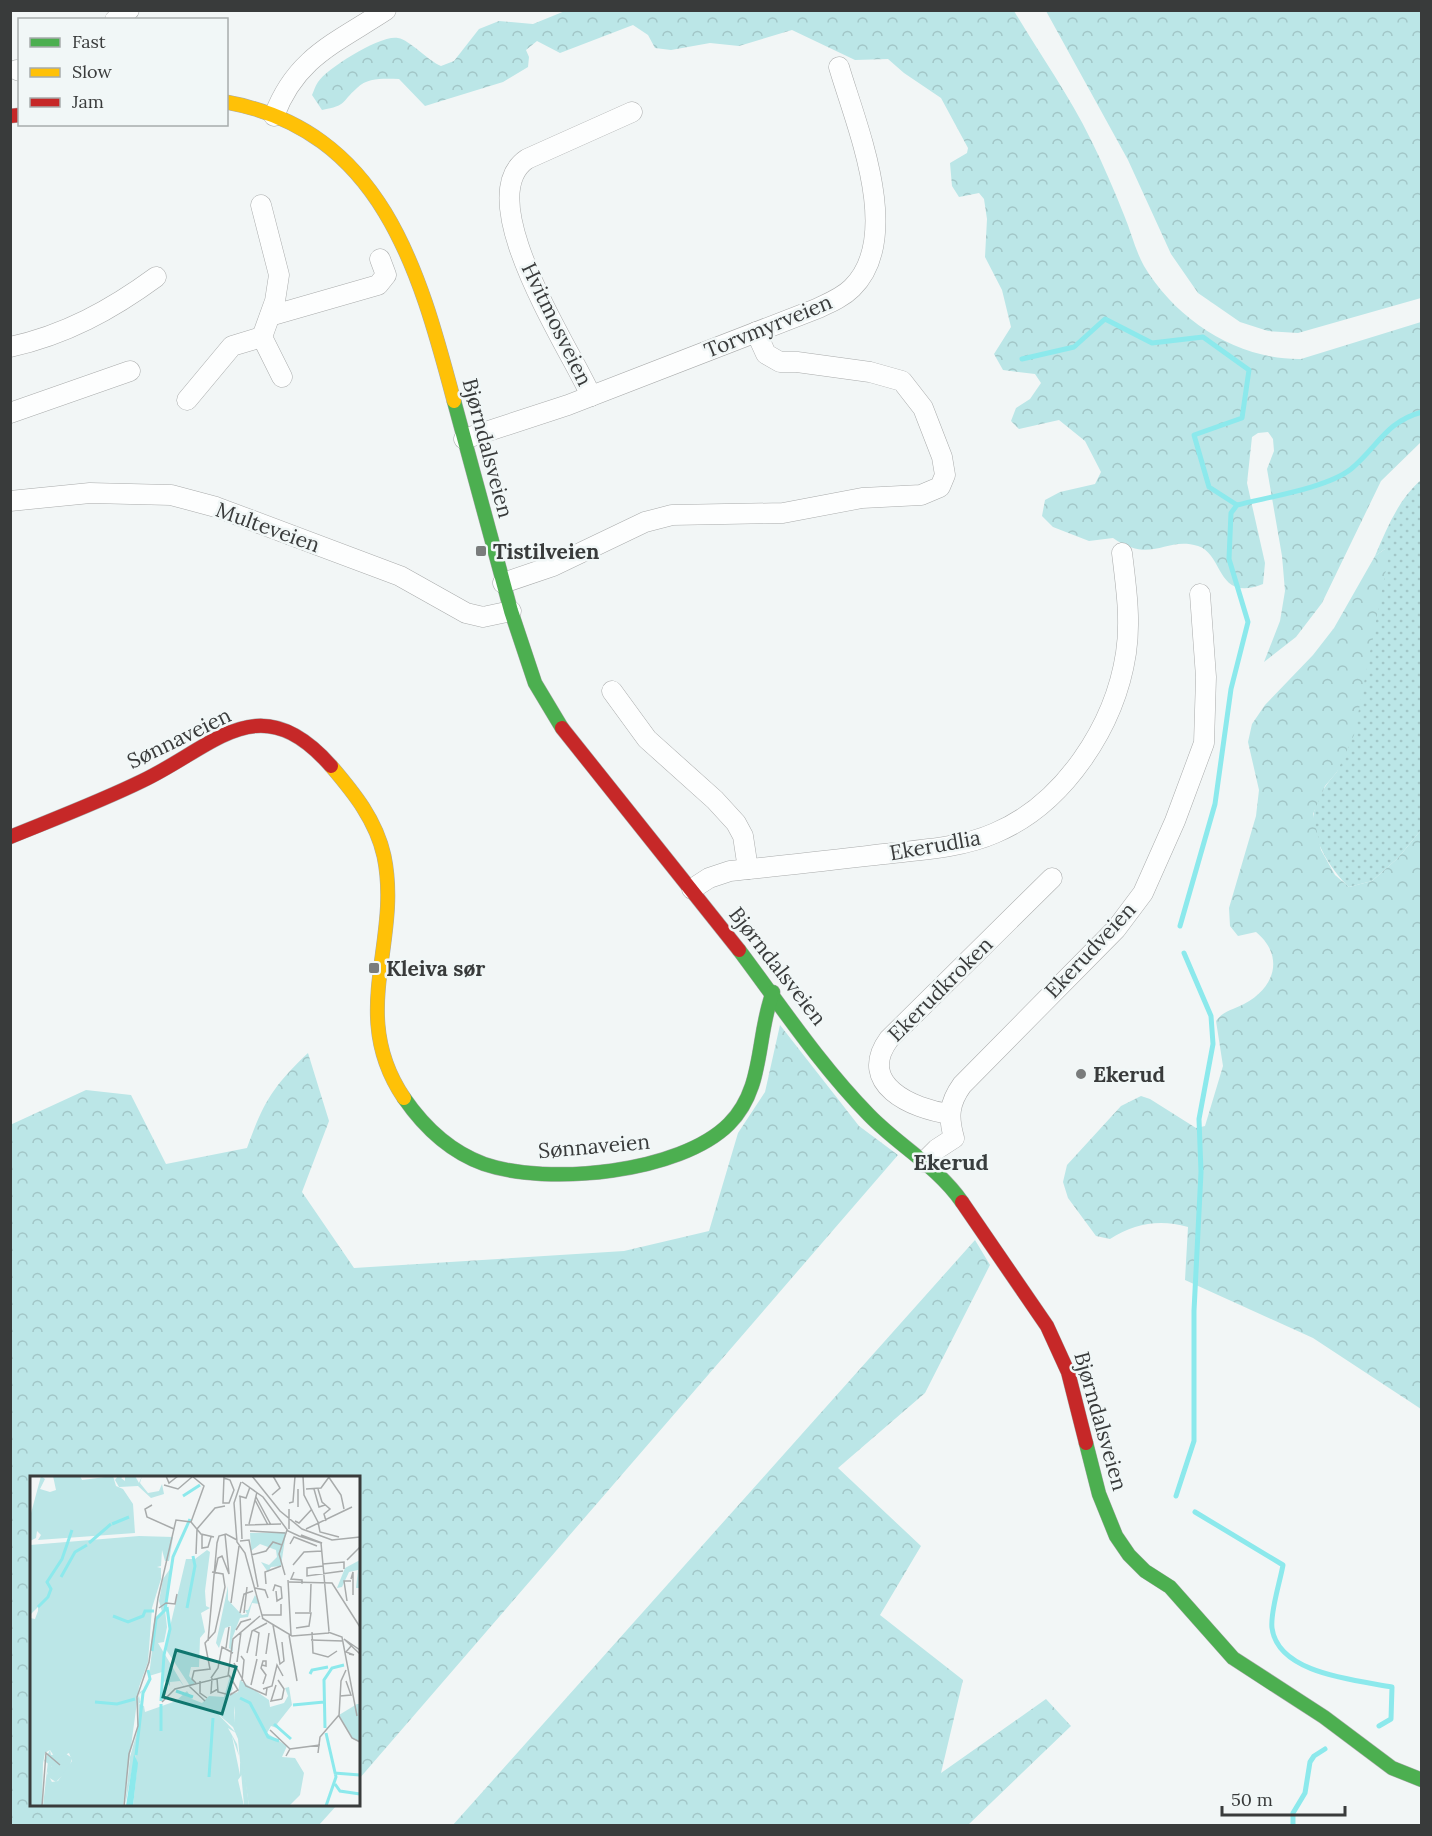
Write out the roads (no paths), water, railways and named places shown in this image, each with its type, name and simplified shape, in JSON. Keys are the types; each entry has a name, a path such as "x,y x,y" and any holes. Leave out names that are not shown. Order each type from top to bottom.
{"street":[{"path":"274,116 286,87 306,63 386,10"},
{"name":"Torvmyrveien","path":"464,439 591,396 816,309 844,294 859,279 870,254 876,217 873,192 839,67"},
{"name":"Bjørndalsveien","path":"228,103 274,116 308,133 343,158 374,191 391,216 423,291 503,583 535,683 560,725 692,889 857,1102 944,1180 971,1213 1057,1345 1068,1372 1099,1494 1116,1536 1129,1555 1137,1564 1170,1587 1226,1650 1247,1668 1324,1717 1392,1768 1422,1780"},
{"name":"Hvitmosveien","path":"591,396 532,280 509,207 509,188 515,169 527,159 632,112"},
{"path":"261,205 279,276 278,291 262,337 282,377"},
{"path":"270,316 378,285 386,275 380,259"},
{"path":"10,347 40,340 106,311 156,277"},
{"path":"503,583 540,571 645,522 664,516 684,514 766,515 862,498 921,495 940,487 945,475 939,448 923,408 914,392 902,381 870,372 797,362 780,362 766,354 756,332"},
{"path":"187,400 232,346 262,337"},
{"path":"10,413 130,371"},
{"name":"Multeveien","path":"10,501 90,493 171,495 216,507 400,576 466,613 483,617 511,611"},
{"name":"Ekerudlia","path":"692,889 716,874 941,848 994,834 1036,809 1063,785 1093,741 1112,705 1126,653 1127,599 1122,553"},
{"name":"Ekerudveien","path":"924,1162 937,1149 954,1138 950,1114 955,1095 970,1075 1116,929 1143,894 1175,821 1204,743 1206,677 1200,594"},
{"path":"612,691 647,739 736,823 743,836 748,869"},
{"name":"Sønnaveien","path":"10,837 148,778 231,731 268,726 293,733 305,741 360,801 382,843 389,889 376,1009 380,1038 391,1074 405,1099 435,1136 453,1150 494,1167 548,1173 616,1169 665,1161 698,1147 739,1111 749,1095 759,1059 767,1006 773,992"},
{"name":"Ekerudkroken","path":"950,1114 922,1109 895,1093 880,1072 879,1062 882,1048 1052,878"}],"waterway":[{"path":"1022,359 1074,347 1105,319 1152,343 1203,337 1249,370 1242,418 1194,435 1209,487 1237,505"},
{"path":"1180,926 1215,804 1231,689 1248,622 1229,559 1231,513 1237,505 1313,487 1340,476 1360,461 1390,429 1409,416 1422,412"},
{"path":"1176,1496 1194,1441 1194,1311 1201,1172 1199,1119 1213,1044 1211,1016 1184,953"},
{"path":"1195,1512 1283,1565 1274,1606 1272,1628 1277,1643 1288,1656 1321,1672 1392,1687 1391,1719 1379,1726"},
{"path":"1293,1826 1293,1813 1305,1793 1310,1762 1314,1756 1325,1749"}],"place":[{"name":"Tistilveien","path":"481,551"},
{"name":"Kleiva sør","path":"374,968"},
{"name":"Ekerud","path":"1081,1074"}],"district":[{"name":"Ekerud","path":"951,1162"}]}
